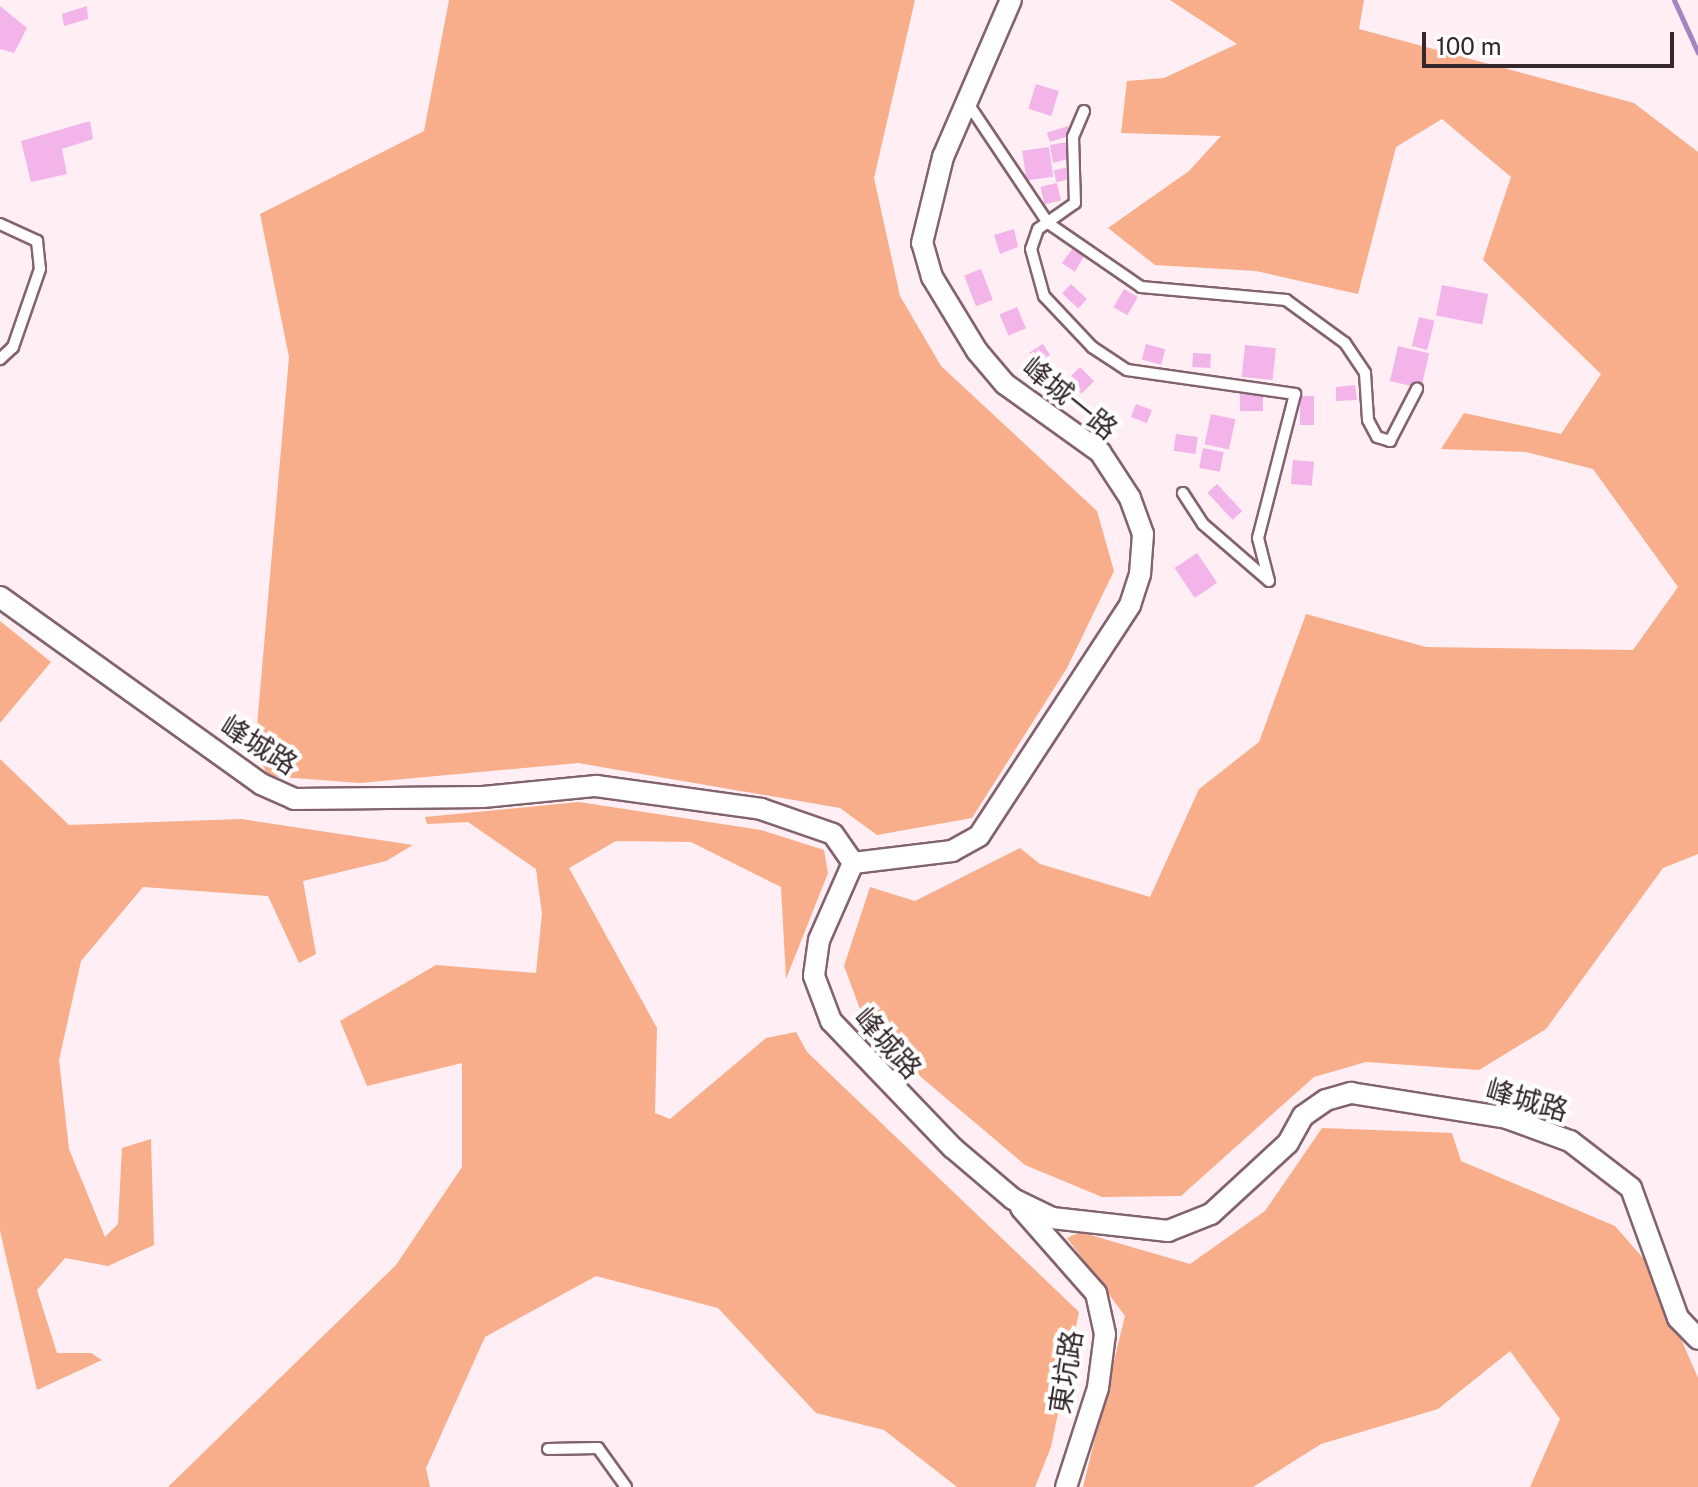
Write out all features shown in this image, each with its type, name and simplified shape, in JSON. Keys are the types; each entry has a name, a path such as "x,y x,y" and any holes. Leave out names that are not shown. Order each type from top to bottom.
{"street":[{"name":"峰城一路","path":"853,863 952,851 979,836 1130,605 1140,574 1143,534 1100,452 1005,384 932,277 922,243 928,201 966,101 1011,0"},
{"name":"峰城路","path":"0,597 261,784 294,799 468,798 596,786 801,820 833,834 853,863 819,940 814,976 831,1021 881,1081 1013,1199 1052,1218 1168,1231 1211,1214 1248,1184 1326,1100 1351,1093 1507,1118 1570,1141 1631,1188 1678,1318 1698,1339"},
{"name":"東坑路","path":"1013,1199 1096,1293 1105,1334 1098,1388 1066,1487"}],"lane":[{"path":"966,101 1048,223 1141,287 1286,300 1345,343 1365,373 1377,437 1390,441 1417,389"},
{"path":"1084,111 1073,137 1075,203 1048,223 1031,249 1036,278 1092,347 1127,370 1295,394 1258,538 1269,581 1203,524 1183,493"},
{"path":"0,224 37,241 40,269 13,347 0,359"},
{"path":"548,1449 598,1448 626,1487"}],"shaded area":[{"path":"449,0 915,0 874,178 900,296 941,366 1097,511 1114,571 1067,668 972,818 877,835 840,808 578,763 360,783 268,776 255,749 289,357 260,214 424,131"},
{"path":"1170,0 1364,0 1359,29 1634,103 1698,152 1698,854 1663,868 1546,1029 1479,1070 1366,1062 1314,1077 1181,1196 1102,1197 1025,1165 869,1033 844,966 870,887 915,901 1020,848 1040,864 1150,897 1199,789 1259,742 1306,614 1426,647 1633,650 1678,587 1593,469 1526,452 1441,449 1464,413 1561,434 1601,374 1483,260 1511,177 1442,119 1396,147 1358,294 1256,271 1155,265 1108,228 1189,171 1221,136 1121,133 1127,81 1164,78 1237,44"},
{"path":"0,621 51,662 0,723"},
{"path":"0,759 69,825 241,819 413,845 386,861 303,881 316,954 299,963 268,896 143,887 81,961 59,1060 69,1149 105,1237 118,1224 122,1148 151,1139 154,1245 108,1266 65,1258 37,1290 57,1353 91,1353 102,1360 37,1390 0,1231"},
{"path":"579,802 761,830 824,850 828,873 786,979 781,887 691,842 616,841 569,868 657,1028 655,1113 670,1119 766,1038 796,1032 807,1052 1079,1312 1051,1447 1035,1487 957,1487 884,1430 816,1413 718,1308 596,1276 485,1337 426,1468 430,1487 168,1487 396,1265 462,1167 462,1063 367,1086 340,1021 436,965 536,973 542,914 536,869 468,822 427,824 425,817"},
{"path":"1322,1128 1452,1133 1461,1161 1615,1226 1649,1265 1698,1378 1698,1487 1530,1487 1560,1419 1510,1351 1438,1409 1321,1444 1253,1487 1083,1487 1125,1316 1067,1238 1080,1232 1190,1264 1265,1211"}],"building":[{"path":"0,6 27,28 14,53 0,49"},
{"path":"87,6 88,19 64,26 62,14"},
{"path":"1036,84 1059,91 1051,116 1028,109"},
{"path":"90,121 93,139 62,149 67,174 31,182 21,141"},
{"path":"1068,126 1071,136 1050,142 1047,132"},
{"path":"1067,142 1071,158 1053,163 1050,145"},
{"path":"1049,147 1053,177 1026,180 1022,151"},
{"path":"1072,166 1075,178 1056,182 1054,171"},
{"path":"1057,183 1061,201 1044,204 1040,187"},
{"path":"1014,229 1018,247 1000,254 994,235"},
{"path":"1073,248 1084,256 1075,272 1062,263"},
{"path":"981,269 993,300 976,306 964,275"},
{"path":"1071,284 1087,299 1078,309 1062,294"},
{"path":"1442,285 1488,294 1482,324 1436,315"},
{"path":"1124,289 1138,297 1127,315 1114,307"},
{"path":"1017,307 1026,328 1008,336 1000,314"},
{"path":"1419,317 1435,321 1427,350 1412,346"},
{"path":"1043,344 1050,355 1036,364 1029,352"},
{"path":"1146,344 1165,349 1161,365 1142,359"},
{"path":"1245,345 1276,348 1272,380 1242,377"},
{"path":"1398,346 1429,353 1421,388 1390,381"},
{"path":"1193,353 1211,354 1210,368 1192,367"},
{"path":"1080,367 1094,381 1081,394 1067,380"},
{"path":"1355,385 1357,400 1336,401 1336,387"},
{"path":"1240,393 1263,393 1263,411 1240,411"},
{"path":"1300,396 1314,396 1314,425 1300,425"},
{"path":"1136,404 1152,410 1147,423 1131,417"},
{"path":"1211,414 1235,419 1229,450 1205,444"},
{"path":"1176,434 1198,437 1195,454 1174,451"},
{"path":"1203,448 1224,452 1220,472 1199,468"},
{"path":"1293,460 1314,462 1312,486 1291,484"},
{"path":"1217,484 1242,511 1233,520 1207,493"},
{"path":"1197,553 1217,583 1195,598 1175,568"}],"waterway":[{"path":"1674,0 1698,53"}]}
